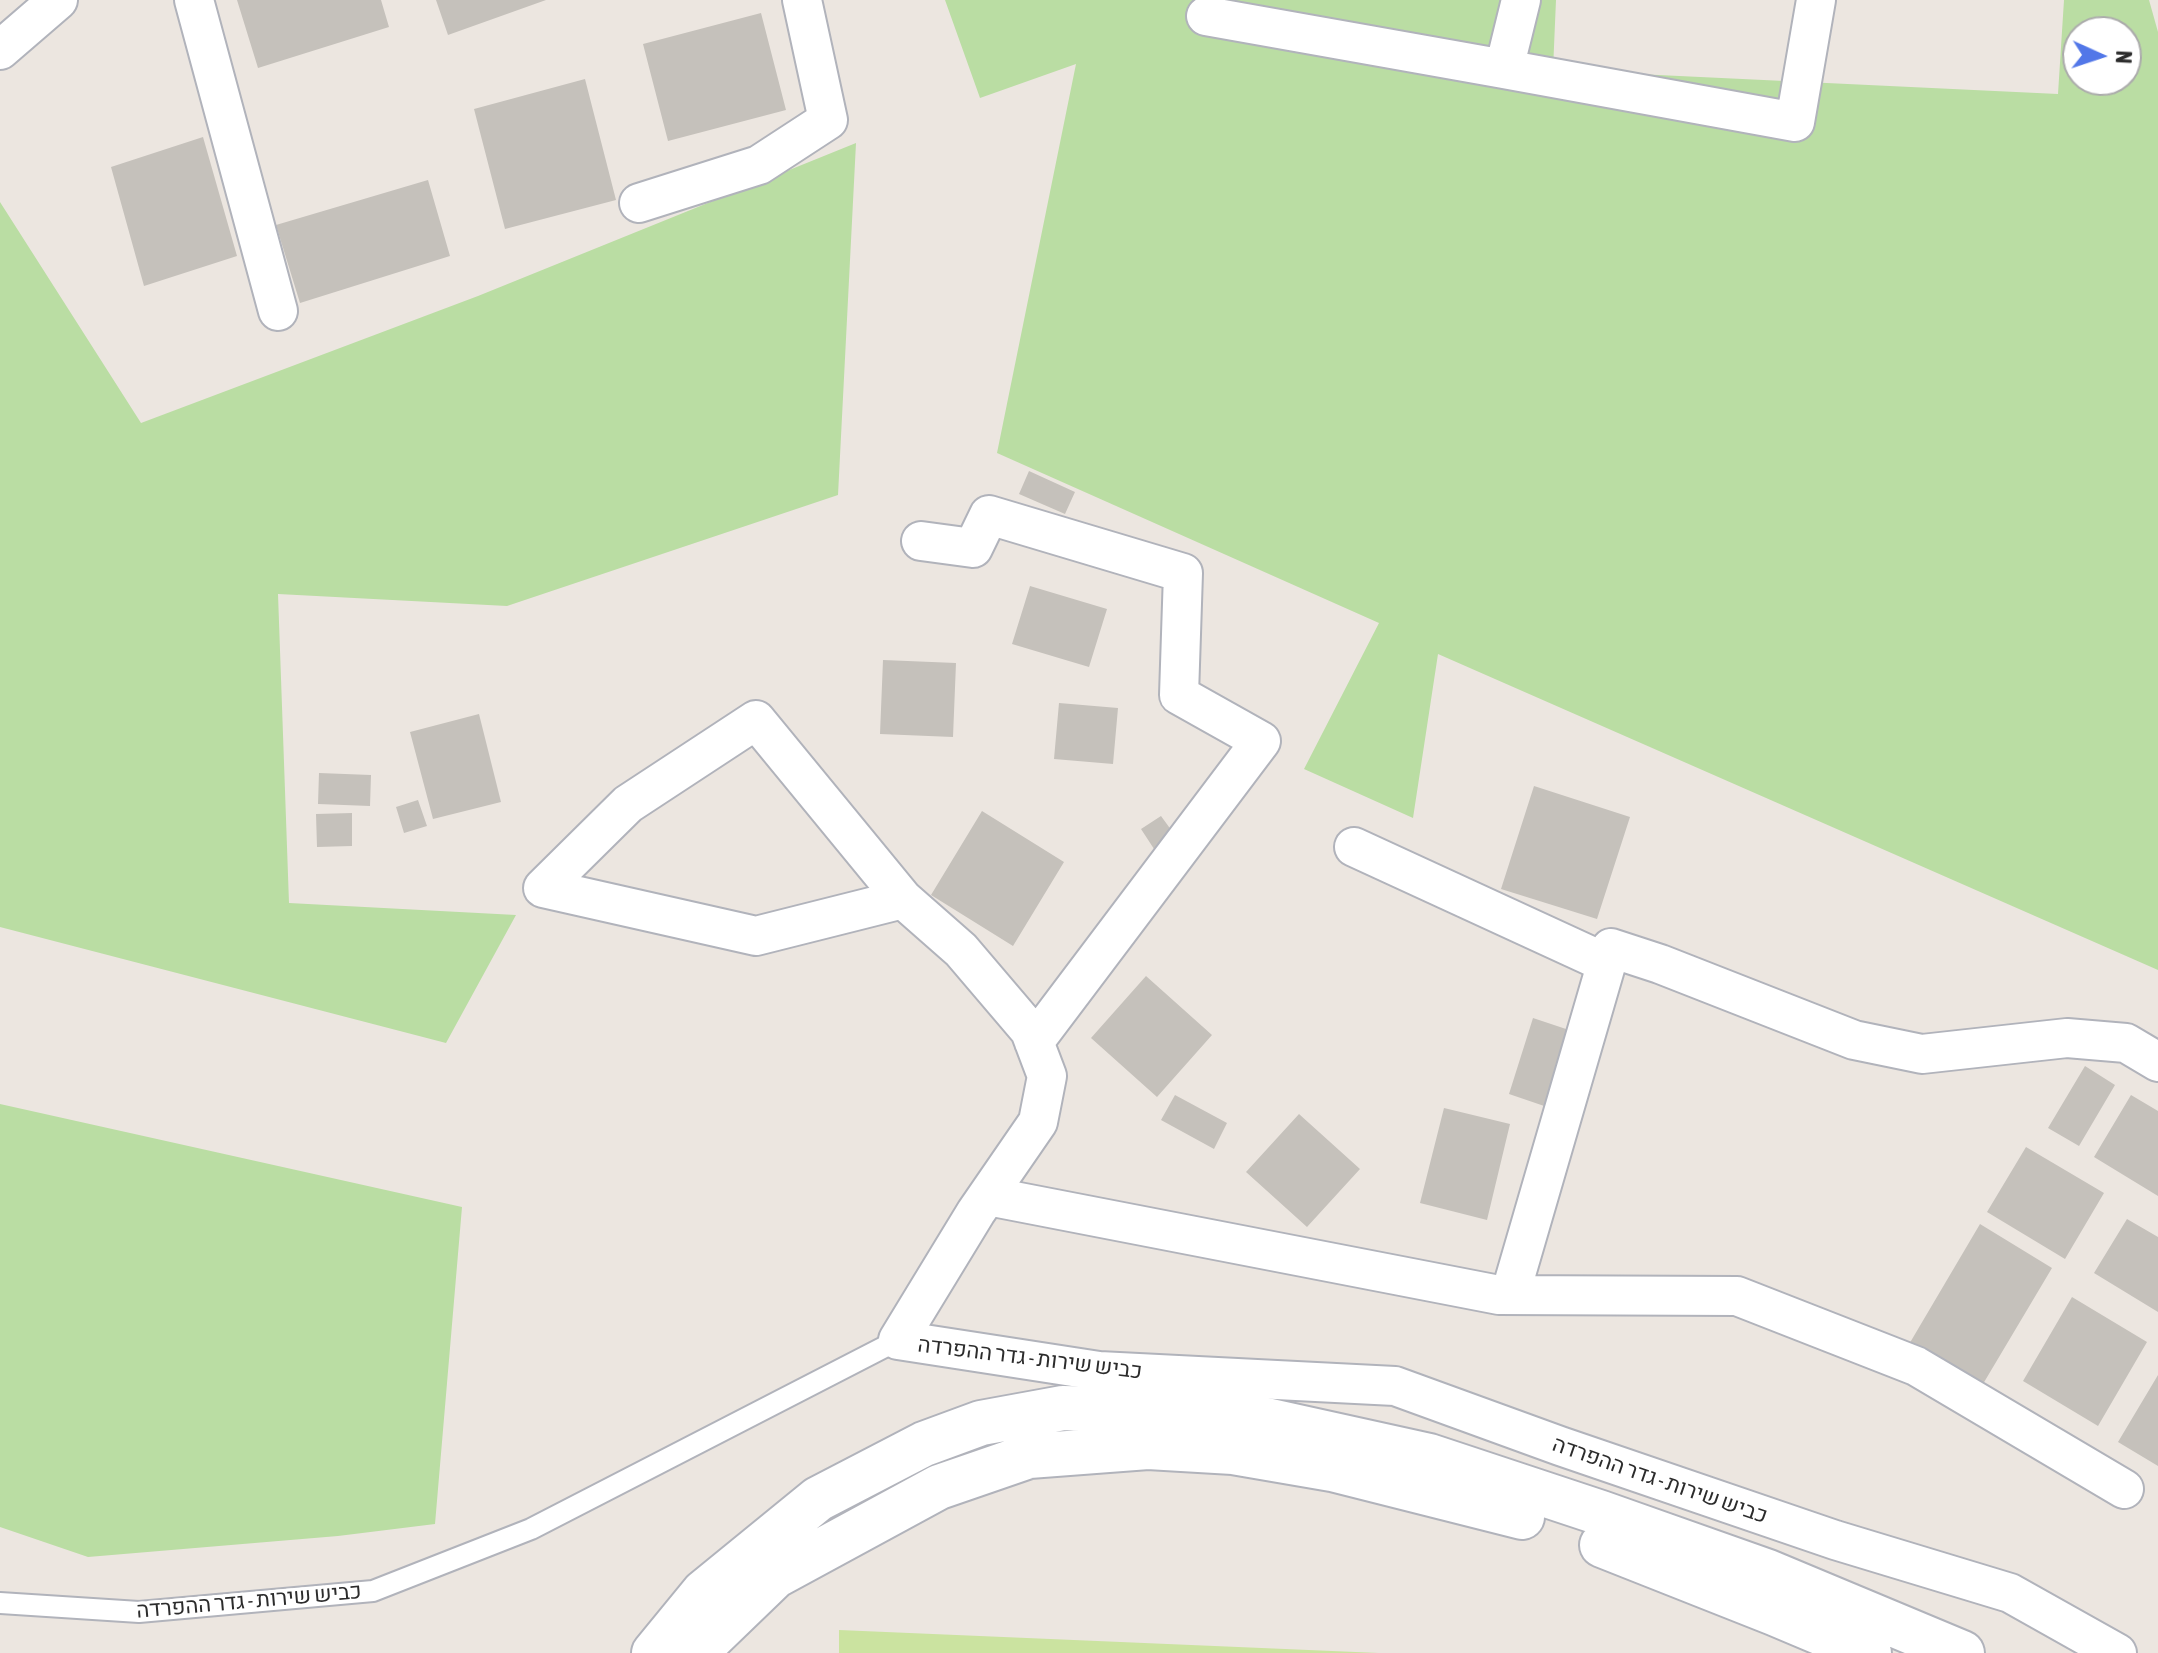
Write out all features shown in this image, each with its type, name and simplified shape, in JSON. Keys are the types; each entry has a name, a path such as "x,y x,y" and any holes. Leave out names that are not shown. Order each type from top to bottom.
{"main road":[{"path":"654,1653 704,1592 818,1499 924,1444 981,1423 1063,1408 1234,1413 1429,1456 1768,1572 1962,1653"},
{"path":"695,1653 775,1576 939,1487 1029,1456 1148,1447 1233,1452 1318,1466 1504,1510 1649,1562 1869,1653"}],"street":[{"path":"0,50 58,0"},
{"path":"194,0 278,311"},
{"path":"639,203 759,165 828,120 802,0"},
{"path":"1504,69 1521,0"},
{"path":"1206,16 1795,122 1816,0"},
{"path":"921,541 973,548 989,515 1183,573 1179,695 1261,741 1034,1042"},
{"path":"898,1340 1038,1122 1047,1076 1030,1031 961,950 903,899 756,720 628,804 543,888 756,936 903,899"},
{"path":"1354,847 1606,963"},
{"path":"1510,1295 1611,948 1854,1040 1922,1054 2067,1038 2126,1043 2158,1062"},
{"path":"988,1196 1499,1295 1737,1296 1916,1366 2124,1489"},
{"name":"כביש שירות - גדר ההפרדה","path":"898,1340 1099,1371 1395,1386 1835,1540 2010,1593 2117,1653"}],"lane":[{"name":"כביש שירות - גדר ההפרדה","path":"0,1603 139,1612 373,1591 531,1529 898,1340"}],"green space":[{"path":"945,0 1556,0 1553,70 2058,94 2062,31 2062,96 2142,96 2142,16 2063,16 2064,0 2149,0 2158,32 2158,970 1438,654 1413,818 1304,769 1379,623 997,453 1076,64 980,98"},
{"path":"856,143 838,495 507,606 278,594 289,903 516,915 446,1043 0,927 0,202 141,423 478,296"},
{"path":"0,1104 462,1207 435,1524 338,1536 88,1557 0,1527"},
{"path":"839,1630 1379,1653 839,1653"}],"building":[{"path":"237,0 381,0 389,27 258,68"},
{"path":"436,0 546,0 448,35"},
{"path":"761,13 786,110 668,141 643,44"},
{"path":"585,79 616,200 505,229 474,109"},
{"path":"203,137 237,256 144,286 111,167"},
{"path":"428,180 450,256 300,303 276,225"},
{"path":"1029,471 1075,492 1065,514 1019,494"},
{"path":"1030,586 1107,609 1089,667 1012,644"},
{"path":"883,660 956,663 953,737 880,734"},
{"path":"1059,703 1118,708 1113,764 1054,759"},
{"path":"479,714 501,802 433,819 410,732"},
{"path":"319,773 371,775 370,806 318,804"},
{"path":"1534,786 1630,817 1597,919 1501,889"},
{"path":"418,800 427,826 404,833 396,807"},
{"path":"982,811 1064,862 1013,946 931,895"},
{"path":"352,813 352,846 317,847 316,814"},
{"path":"1161,816 1177,838 1156,852 1141,829"},
{"path":"1146,976 1212,1035 1157,1097 1091,1038"},
{"path":"1533,1018 1578,1033 1553,1109 1509,1094"},
{"path":"2085,1066 2115,1085 2079,1146 2048,1128"},
{"path":"1175,1095 1227,1123 1214,1149 1161,1120"},
{"path":"2131,1095 2158,1111 2158,1196 2094,1157"},
{"path":"1444,1108 1510,1124 1487,1220 1420,1203"},
{"path":"1299,1114 1360,1169 1307,1227 1246,1172"},
{"path":"2026,1147 2104,1193 2065,1259 1987,1212"},
{"path":"2127,1219 2158,1237 2158,1312 2094,1273"},
{"path":"1980,1224 2052,1268 1980,1389 1908,1346"},
{"path":"2072,1297 2147,1342 2098,1426 2023,1381"},
{"path":"2158,1375 2158,1466 2118,1442"}]}
